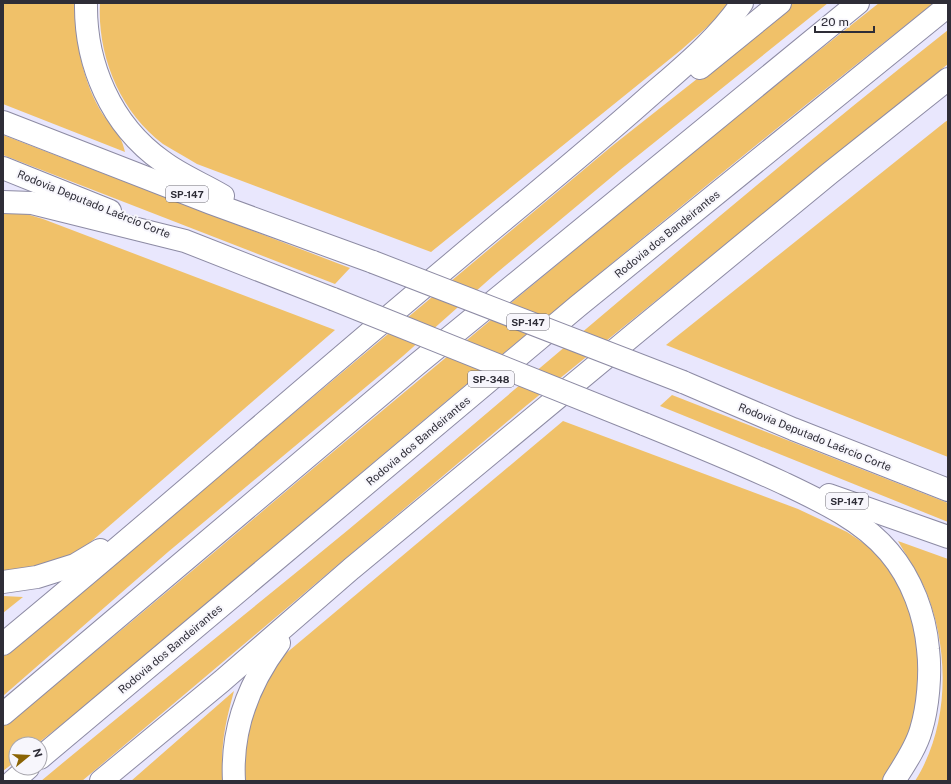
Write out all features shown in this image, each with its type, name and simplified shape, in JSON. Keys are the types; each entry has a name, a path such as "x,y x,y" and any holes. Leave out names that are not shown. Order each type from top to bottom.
{"highway":[{"path":"86,3 89,46 96,71 107,97 124,125 140,143 163,162 280,228"},
{"path":"3,644 157,516 457,259 569,167 700,51 730,21 742,3"},
{"path":"569,167 712,59 780,3"},
{"path":"3,714 428,355 858,3"},
{"name":"Rodovia dos Bandeirantes","path":"48,751 578,306 948,6"},
{"path":"101,781 222,681 351,569 830,173 948,79"},
{"path":"830,173 948,97"},
{"name":"SP-147","path":"3,122 211,203 280,228"},
{"name":"Rodovia Deputado Laércio Corte","path":"3,168 185,241"},
{"path":"3,202 32,203 185,241"},
{"name":"Rodovia Deputado Laércio Corte","path":"280,228 373,262 683,382 793,429 948,490"},
{"name":"SP-147","path":"185,241 745,465 948,537"},
{"path":"793,429 948,475"},
{"path":"745,465 817,499 846,516 889,552 905,576 918,602 927,634 930,666 927,693 921,730 909,757 894,781"},
{"path":"3,582 37,577 75,565 157,516"},
{"path":"234,781 234,743 253,686 266,662 282,639 351,569"}],"shaded area":[{"path":"3,3 77,3 76,16 78,43 80,57 88,83 99,108 121,139 125,152 3,104"},
{"path":"100,3 730,3 723,13 681,50 431,252 197,164 163,144 148,131 135,116 123,99 114,81 107,62 103,42 100,23"},
{"path":"793,3 828,3 620,170 493,276 403,356 168,552 3,696 3,657 612,146"},
{"path":"879,3 934,3 615,260 93,700 47,736 8,736 8,767 3,771 3,726 114,636 659,180"},
{"path":"948,30 948,64 527,405 82,781 41,781 348,530 721,215"},
{"path":"948,120 948,457 666,345 945,122"},
{"path":"3,135 350,268 335,284 3,155"},
{"path":"3,210 13,210 43,219 335,330 85,547 46,564 26,570 3,574"},
{"path":"672,395 948,503 948,522 660,406"},
{"path":"563,421 798,509 847,532 874,550 895,576 911,608 918,638 920,673 917,705 910,733 882,781 240,781 246,725 270,671 284,655"},
{"path":"898,541 948,559 948,781 915,781 927,759 935,736 940,712 942,661 939,636 925,589"},
{"path":"3,596 23,597 3,613"},
{"path":"234,691 224,735 222,757 223,781 131,781"}]}
